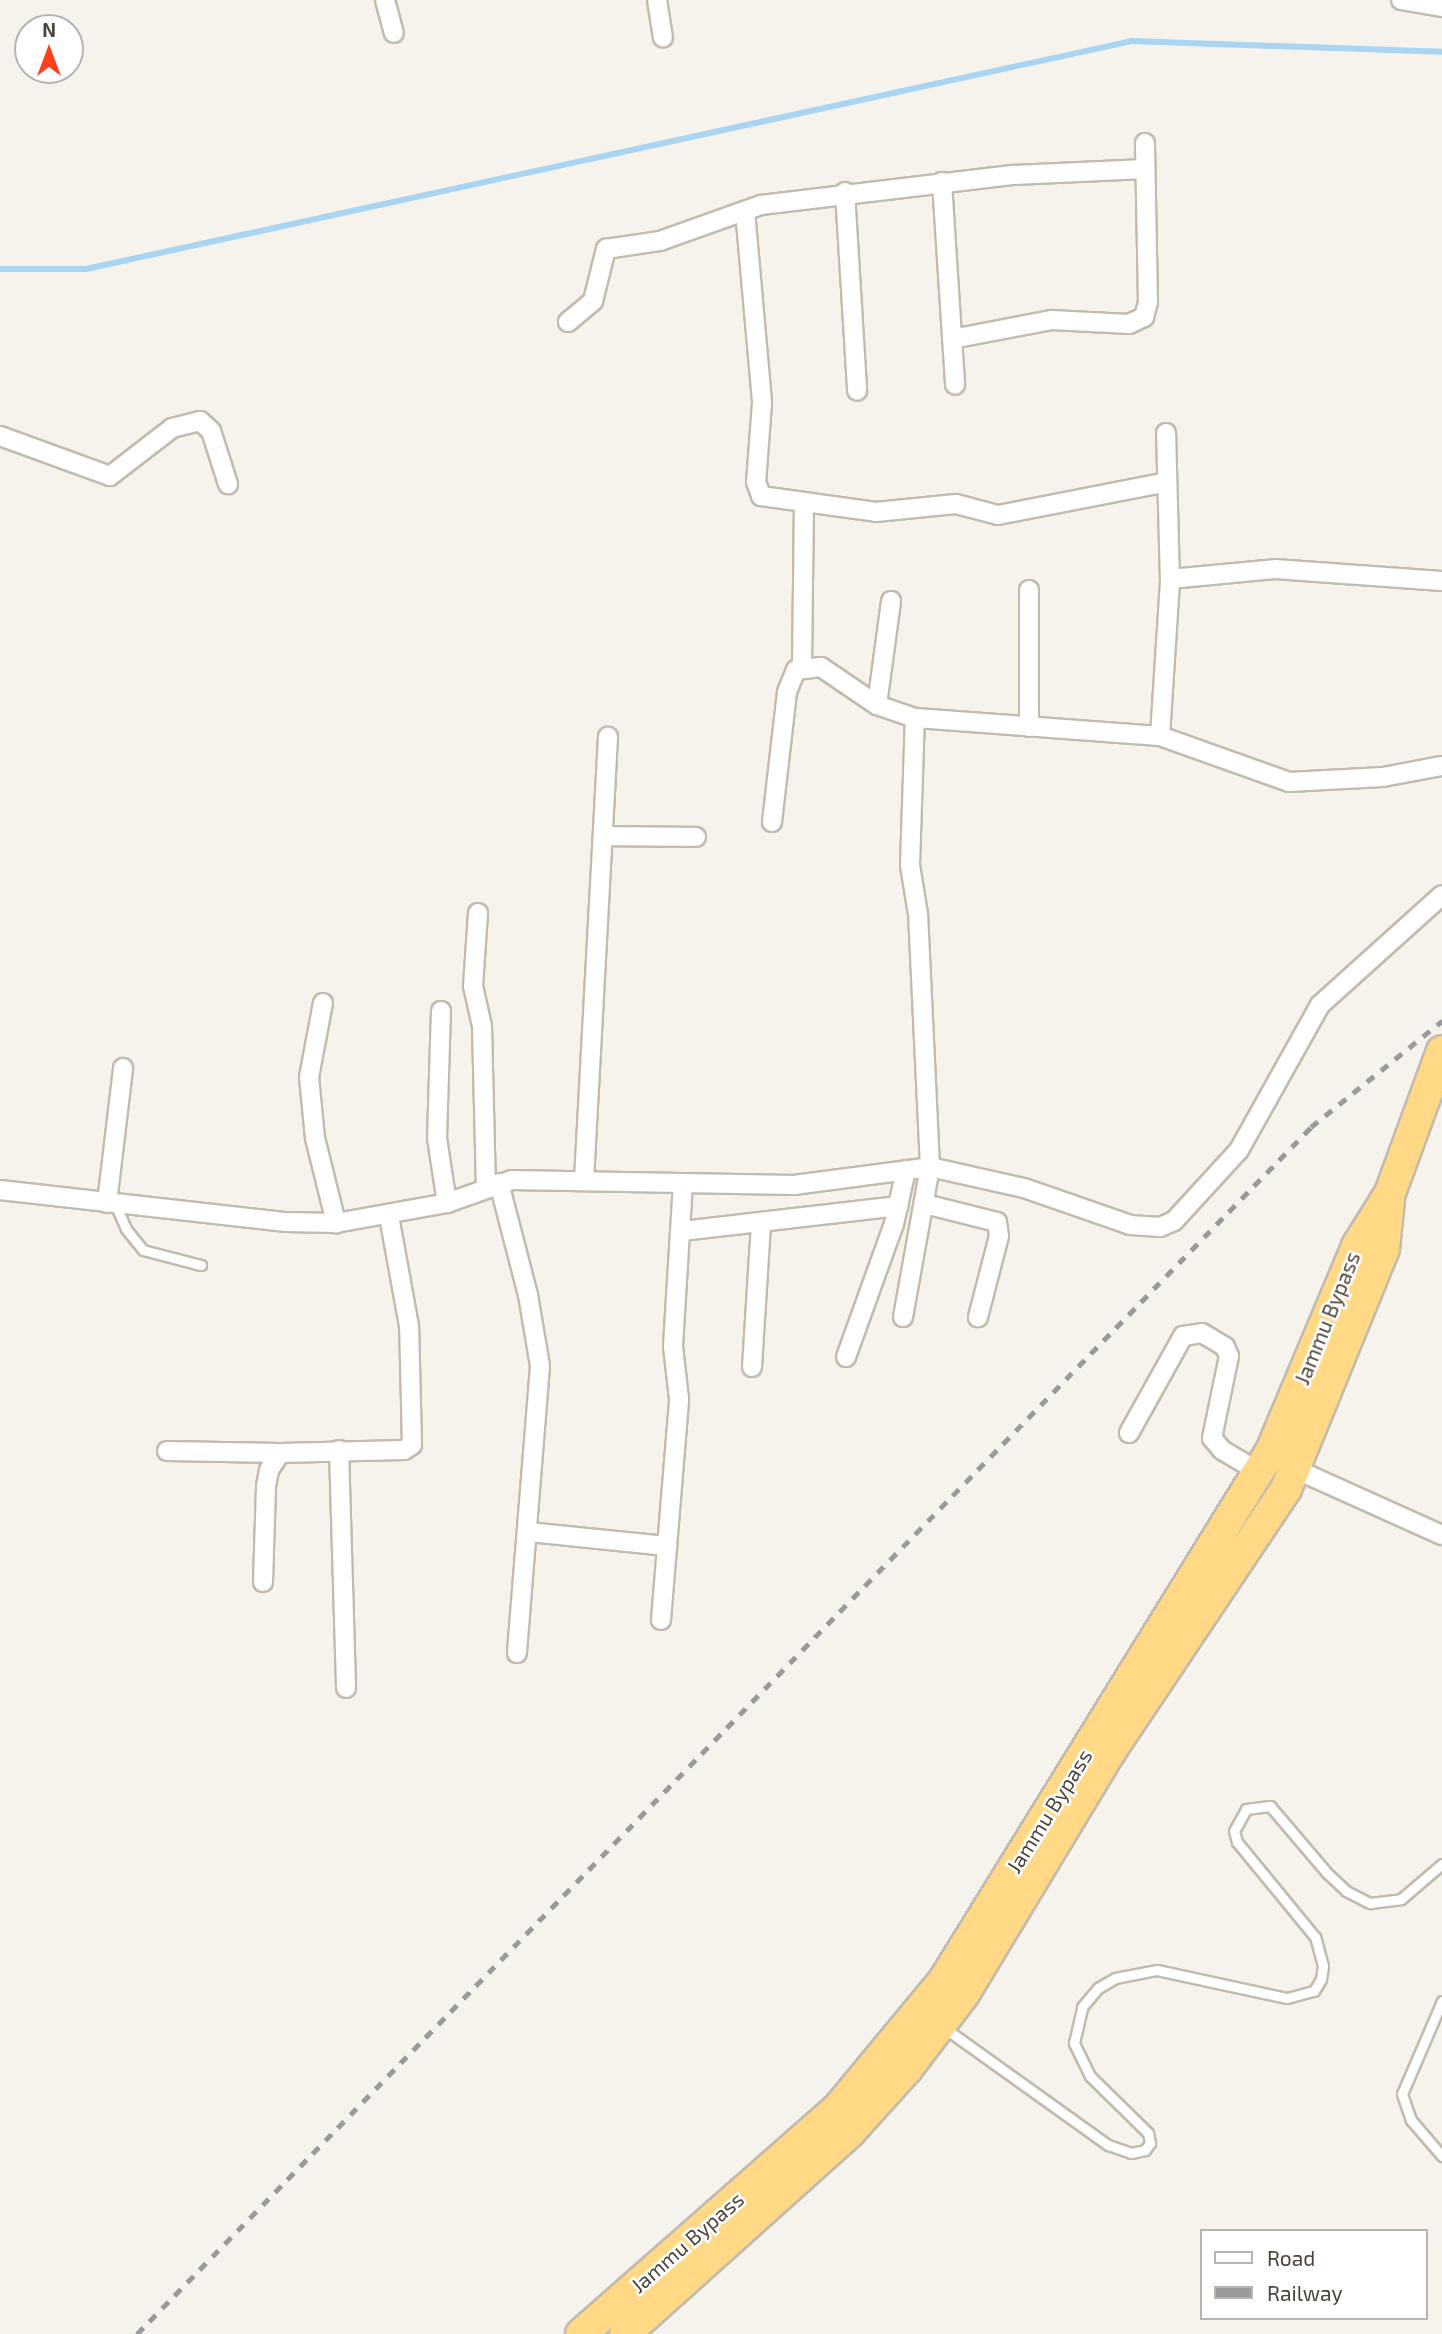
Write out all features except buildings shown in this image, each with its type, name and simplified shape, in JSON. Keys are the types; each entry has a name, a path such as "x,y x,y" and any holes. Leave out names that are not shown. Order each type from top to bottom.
{"highway":[{"name":"Jammu Bypass","path":"581,2334 839,2107 931,2018 1259,1472 1357,1246 1390,1193 1438,1059"},
{"name":"Jammu Bypass","path":"625,2334 850,2132 931,2018 1271,1515 1295,1469 1384,1249 1390,1193"}],"street":[{"path":"385,0 394,33"},
{"path":"657,0 663,38"},
{"path":"1402,0 1442,8"},
{"path":"952,339 1052,320 1129,324 1144,317 1148,302 1145,143"},
{"path":"568,322 593,301 606,249 660,241 782,200 942,182 1145,169"},
{"path":"942,182 955,385"},
{"path":"845,192 857,391"},
{"path":"745,211 762,403 756,488 766,499 876,512 956,504 998,516 1167,482"},
{"path":"0,436 110,476 172,428 200,421 211,431 228,484"},
{"path":"1160,736 1170,579 1166,433"},
{"path":"772,822 787,692 791,677 802,666 804,504"},
{"path":"1170,579 1275,569 1442,580"},
{"path":"1029,590 1029,727"},
{"path":"877,705 891,601"},
{"path":"802,666 821,667 877,705 915,718 1160,736 1289,782 1383,777 1442,766"},
{"path":"903,1317 927,1187 918,914 910,865 915,718"},
{"path":"584,1180 608,737"},
{"path":"603,836 696,837"},
{"path":"927,1187 1024,1188 1130,1225 1160,1227 1174,1221 1239,1150 1320,1005 1442,895"},
{"path":"478,913 473,986 482,1026 497,1193 517,1245 540,1366 529,1532 517,1653"},
{"path":"323,1003 309,1077 315,1138 336,1223"},
{"path":"441,1011 437,1138 447,1203"},
{"path":"111,1203 123,1068"},
{"path":"846,1357 900,1205 905,1176"},
{"path":"0,1190 286,1222 391,1223 447,1203 584,1180 683,1191 905,1176 997,1222 999,1236 978,1317"},
{"path":"661,1620 679,1399 673,1346 683,1191"},
{"path":"682,1226 761,1225 900,1205"},
{"path":"167,1451 280,1453 404,1450 414,1439 409,1326 391,1223"},
{"path":"752,1367 761,1225"},
{"path":"1129,1433 1182,1336 1202,1333 1225,1347 1228,1356 1212,1438 1222,1450 1259,1472"},
{"path":"340,1450 346,1688"},
{"path":"263,1582 266,1486 269,1470 280,1453"},
{"path":"1295,1469 1442,1535"},
{"path":"529,1532 667,1546"}],"lane":[{"path":"111,1203 126,1229 143,1250 201,1265"},
{"path":"931,2018 1108,2145 1131,2152 1144,2150 1150,2143 1148,2133 1090,2076 1074,2043 1083,2007 1098,1988 1115,1978 1157,1970 1287,1998 1314,1991 1321,1979 1323,1966 1315,1937 1237,1842 1234,1831 1246,1809 1270,1806 1326,1873 1346,1891 1370,1903 1401,1899 1442,1864"},
{"path":"1442,2001 1402,2094 1411,2120 1442,2156"}],"waterway":[{"path":"0,269 86,269 1132,41 1442,52"}],"railway":[{"path":"137,2334 1311,1127 1442,1021"}]}
